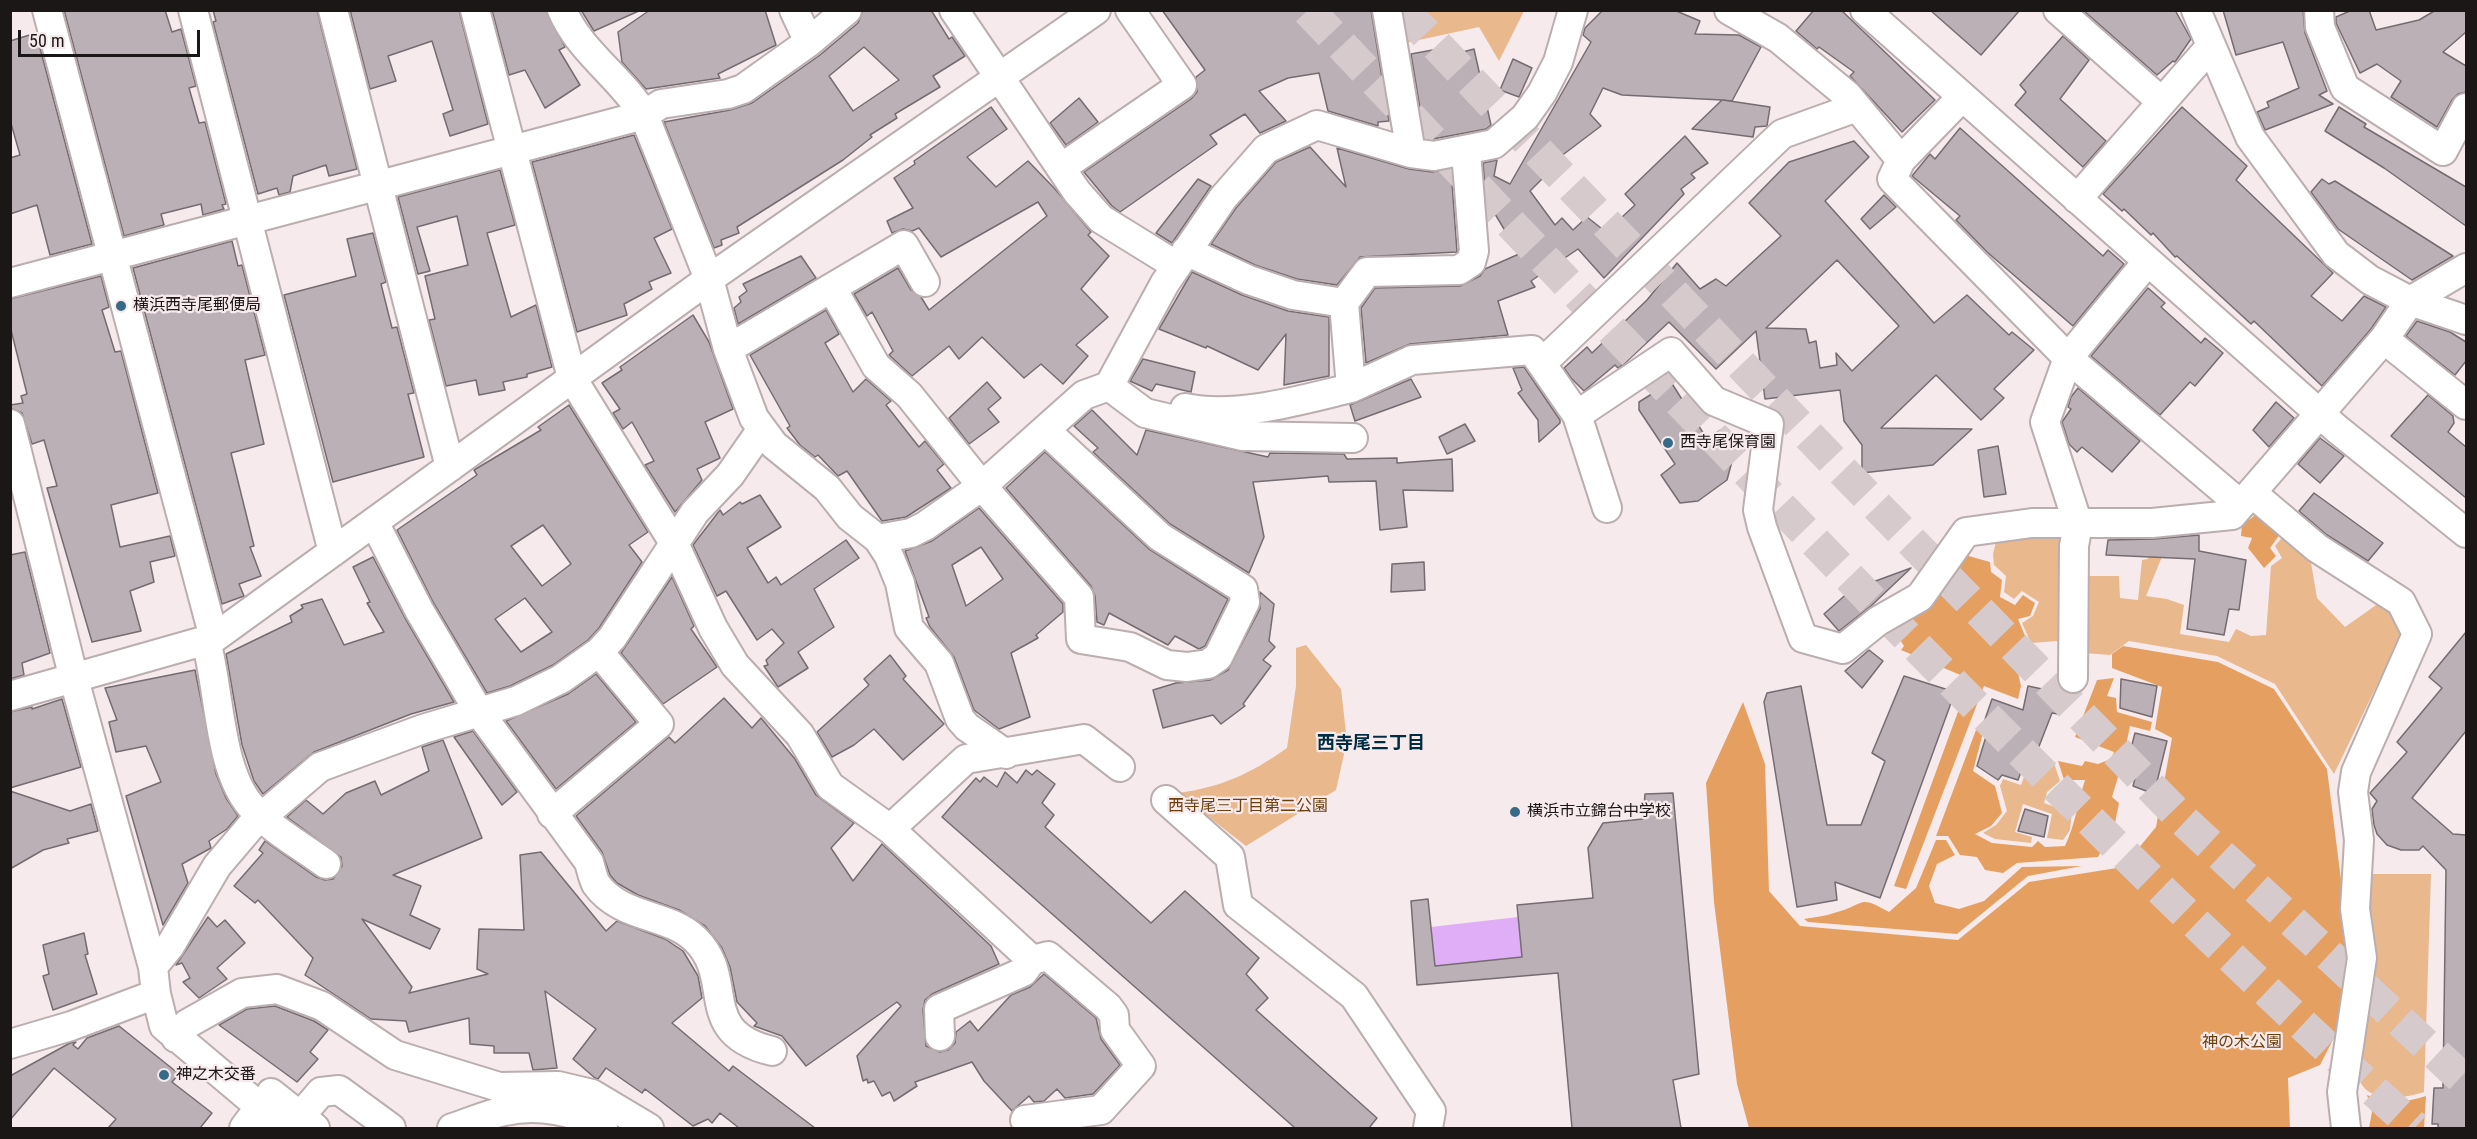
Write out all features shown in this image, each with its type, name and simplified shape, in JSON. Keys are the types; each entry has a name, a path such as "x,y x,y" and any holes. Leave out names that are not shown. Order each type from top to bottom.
{"street":[{"path":"47,10 113,256 210,640 227,758 249,804 326,864"},
{"path":"193,10 333,552"},
{"path":"333,10 450,467"},
{"path":"475,10 510,150 572,378 674,543 713,628 735,665 800,735 830,786 890,829 1032,960"},
{"path":"562,10 570,28 633,97 644,115 709,279 728,349 754,418 774,445 827,488 850,517 878,539 889,556 900,583 909,628 939,663 960,719 1006,754"},
{"path":"794,10 809,42"},
{"path":"10,283 644,115 661,104 728,94 743,89 809,42 847,10"},
{"path":"954,10 1077,192 1101,219 1182,258 1293,295 1344,303"},
{"path":"10,696 210,640 709,279 999,75 1096,10"},
{"path":"1061,168 1182,85 1130,10"},
{"path":"1387,10 1411,153"},
{"path":"878,539 911,533 982,486 1084,395 1111,383 1182,258 1223,198 1266,149 1317,125 1411,153 1434,156 1466,152 1494,144 1525,117 1542,93 1558,62 1574,10"},
{"path":"1729,10 1778,38 1847,94 1900,160"},
{"path":"1864,10 2320,414 2466,533"},
{"path":"2058,10 2162,102"},
{"path":"2196,10 2250,137 2336,254 2370,280 2410,301 2466,320"},
{"path":"2319,10 2320,27 2345,88 2443,150 2466,108"},
{"path":"2077,199 2211,46"},
{"path":"1962,97 1900,160 1892,179 2068,358 2246,499 2401,602 2417,634 2356,772 2353,792 2359,840 2355,909 2362,958 2342,1092 2346,1128"},
{"path":"1542,363 1782,134 1857,107"},
{"path":"1351,388 1344,303 1367,272 1459,270 1471,262 1474,251 1466,152"},
{"path":"728,349 904,245 925,282"},
{"path":"2073,678 2074,546 2078,524 2045,422 2068,358 2148,261"},
{"path":"1577,415 1671,352 1714,401 1769,424 1758,510 1762,527 1803,638 1843,649 1878,621 1920,597 1966,532 2032,523 2152,523 2232,515 2384,339 2410,301 2466,268"},
{"path":"832,288 876,366 909,395 982,486 1079,597 1081,639 1130,647 1167,665 1187,667 1208,664 1218,657 1245,602 1243,589 1160,537 1045,430"},
{"path":"2384,339 2466,405"},
{"path":"1111,383 1149,400 1190,409 1224,411 1284,404 1351,388 1412,360 1532,350 1577,415 1607,508"},
{"path":"1111,383 1145,413 1244,436 1353,438"},
{"path":"10,424 74,679 153,966 156,994 181,1031 252,1118 298,1125"},
{"path":"153,966 170,946 217,867 251,826 320,767 423,729 516,701 561,679 599,652 612,638 695,512 730,476 762,429"},
{"path":"374,522 418,610 479,712 589,862 596,884 629,911 657,919 694,938 714,965 722,1018 743,1040 772,1051"},
{"path":"552,814 659,724 599,652"},
{"path":"890,829 966,759 1006,754 1082,729 1120,767"},
{"path":"1166,800 1230,856 1238,905 1354,996 1431,1111 1428,1128"},
{"path":"940,1036 939,1009 1023,972 1032,960 1048,956 1108,1007 1114,1015 1115,1030 1141,1066 1101,1110 1025,1120"},
{"path":"181,1031 242,993 277,989 322,1006 395,1055 499,1087 558,1086 592,1094 649,1128"},
{"path":"10,1044 71,1026 156,994"},
{"path":"181,1031 298,1125"},
{"path":"298,1125 321,1092 339,1090 391,1128"},
{"path":"452,1128 506,1110 564,1110 589,1118 603,1128"}],"green space":[{"path":"1393,11 1524,11 1499,61 1479,27 1405,43"},
{"path":"2262,510 2283,530 2270,548 2276,556 2264,568 2248,548 2252,538 2241,536 2242,525"},
{"path":"2157,529 2167,531 2163,554 2146,596 2167,599 2184,605 2180,634 2229,642 2236,629 2251,636 2266,635 2271,566 2282,558 2275,546 2286,533 2310,557 2317,598 2345,627 2379,603 2395,612 2403,631 2334,774 2275,684 2217,656 2129,641 2110,655 2084,653 2085,576 2119,576 2120,598 2138,600 2142,560 2148,559 2148,540 2156,540"},
{"path":"2060,533 2058,641 2031,643 2022,623 2033,616 2039,602 2022,591 2014,599 2004,592 2006,576 1994,565 1993,554 1998,534"},
{"path":"1958,553 1990,562 1991,572 2002,580 2000,597 2015,605 2023,595 2035,603 2030,616 2018,619 2028,643 2016,664 2021,686 2018,699 1984,686 1906,889 1894,886 1970,679 1901,650 1904,646 1891,626"},
{"name":"西寺尾三丁目第二公園","path":"1306,645 1341,689 1347,741 1336,790 1246,846 1178,793 1208,787 1235,778 1287,748 1296,686 1296,648"},
{"name":"神の木公園","path":"2123,646 2218,662 2274,689 2327,769 2353,975 2337,1032 2320,1065 2288,1078 2290,1128 1749,1128 1737,1084 1714,902 1706,783 1743,702 1765,764 1769,891 1800,926 1958,940 2029,882 2123,867 2156,827 2172,738 2155,729 2162,687 2112,668 2112,654"},
{"path":"2114,678 2107,696 2116,698 2117,712 2152,722 2150,731 2130,726 2124,755 2127,769 2122,779 2118,777 2112,797 2119,803 2114,828 2098,857 2017,863 2003,873 1985,870 1977,857 1960,855 1948,836 1936,836 1976,730 1983,733 1973,771 1995,786 2002,813 1991,826 1975,834 1992,843 2032,847 2038,841 2045,847 2065,846 2085,780 2064,780 2058,761 2082,766 2085,761 2098,764 2111,759 2114,752 2075,737 2097,680"},
{"path":"2037,758 2054,763 2060,781 2047,792 2044,803 2060,809 2072,810 2070,830 2063,840 2047,838 2052,814 2023,804 2015,832 2032,837 2031,843 1995,839 1983,833 1996,825 2007,811 2000,786 2003,779 2021,785 2029,763"},
{"path":"1936,840 1946,840 1955,855 1937,864 1929,886 1935,903 1959,909 1984,901 2022,867 2082,866 2028,876 1957,934 1808,922 1804,919 1833,913 1862,902 1872,903 1889,912 1916,888"},
{"path":"2364,874 2431,874 2424,1092 2417,1094 2391,1098 2374,1095 2362,1085 2353,1063"},
{"path":"2367,1095 2396,1102 2426,1096 2424,1128 2369,1128 2372,1112"}],"shaded area":[{"path":"1518,917 1522,957 1435,966 1431,927"}],"building":[{"path":"64,10 165,10 172,32 181,29 196,86 189,88 199,123 205,122 226,204 222,205 224,209 203,215 201,204 161,214 164,225 124,236"},
{"path":"213,10 317,10 357,169 329,176 326,165 293,176 290,192 279,195 277,188 258,194 213,22 216,21"},
{"path":"350,10 459,10 488,124 450,136 443,114 453,110 432,41 388,56 396,81 370,89"},
{"path":"492,10 546,10 565,47 559,50 580,85 545,108 525,70 509,75"},
{"path":"581,10 641,10 594,31"},
{"path":"650,10 765,10 776,45 718,74 720,78 646,89 622,62 618,32"},
{"path":"863,10 931,10 949,39 952,37 965,56 933,76 940,87 895,114 897,118 870,135 872,137 843,160 737,227 739,233 721,240 722,245 714,248 664,122 730,110 752,103 820,55 858,23","holes":["864,47 899,80 853,111 829,76"]},
{"path":"1162,10 1371,10 1389,121 1378,122 1378,126 1328,111 1319,73 1288,78 1259,91 1286,121 1260,133 1245,114 1210,135 1217,144 1120,212 1112,206 1084,172 1191,99 1197,92 1196,77 1205,70"},
{"path":"1603,10 1674,10 1700,21 1695,34 1739,35 1761,47 1732,101 1723,100 1770,107 1767,126 1755,127 1753,137 1692,129 1722,100 1622,95 1603,88 1590,114 1601,126 1548,166 1551,170 1530,191 1555,225 1562,218 1573,230 1587,217 1606,232 1635,205 1625,194 1685,136 1708,163 1691,174 1695,178 1681,189 1684,194 1604,278 1578,249 1531,281 1535,287 1498,301 1508,335 1410,344 1366,363 1361,308 1375,288 1460,286 1480,276 1485,269 1519,254 1486,199 1483,163 1497,160 1494,176 1510,184 1591,42 1583,35 1585,28"},
{"path":"1814,10 1841,10 1935,100 1902,132 1850,76 1854,72 1819,47 1817,49 1796,31"},
{"path":"1930,10 2020,10 1981,55"},
{"path":"2175,10 2191,39 2175,62 2173,61 2157,75 2084,11"},
{"path":"2223,10 2303,10 2305,33 2327,91 2319,95 2333,104 2265,130 2257,112 2269,107 2267,102 2299,88 2283,42 2236,55"},
{"path":"2352,10 2369,10 2376,30 2419,20 2436,10 2466,10 2466,32 2443,52 2466,66 2466,92 2458,94 2452,100 2437,127 2391,97 2401,81 2377,64 2360,73 2336,23 2336,17"},
{"path":"36,33 92,244 50,255 37,205 10,214 10,158 20,155 10,120 10,41"},
{"path":"2063,36 2089,60 2060,99 2106,141 2083,167 2015,105 2026,92 2020,85"},
{"path":"1438,49 1440,58 1474,49 1491,125 1486,129 1433,139 1425,138 1411,54"},
{"path":"1513,59 1532,68 1519,97 1500,90"},
{"path":"1079,98 1098,122 1066,145 1050,123"},
{"path":"991,107 1007,129 967,157 996,187 1028,161 1055,189 1091,232 1088,235 1109,256 1081,289 1108,317 1076,345 1088,356 1063,384 1041,364 1024,378 982,337 959,359 949,346 912,376 889,355 893,351 872,312 867,316 854,294 898,268 911,290 921,297 929,310 1047,216 1038,202 941,257 919,228 912,231 903,229 892,233 887,221 913,208 894,178 915,164 914,161"},
{"path":"2182,107 2247,166 2236,180 2333,273 2311,296 2342,321 2364,296 2386,307 2371,329 2322,386 2254,321 2251,324 2177,256 2175,257 2153,233 2151,235 2124,209 2122,211 2103,194"},
{"path":"2339,107 2366,124 2364,127 2466,187 2466,226 2384,168 2325,131"},
{"path":"1960,128 2103,256 2108,250 2124,264 2073,326 1987,252 1956,220 1960,216 1912,176 1930,154 1935,159"},
{"path":"634,135 672,229 654,238 671,273 649,282 652,289 624,304 627,315 577,332 532,162"},
{"path":"1854,141 1869,157 1825,201 1934,323 1967,295 2009,335 2012,332 2034,350 1994,389 2004,398 1981,420 1936,375 1881,428 1972,429 1933,465 1862,473 1862,445 1844,421 1840,390 1765,399 1756,331 1716,369 1669,322 1625,363 1618,368 1615,365 1584,391 1564,368 1587,347 1592,353 1647,300 1677,263 1700,289 1716,279 1726,286 1781,236 1749,203 1789,162","holes":["1837,260 1899,326 1852,371 1836,353 1837,365 1820,368 1816,341 1809,343 1806,329 1766,328"]},
{"path":"1310,147 1346,187 1337,148 1409,169 1432,172 1451,169 1457,252 1360,257 1337,285 1297,279 1255,265 1211,244 1236,208 1276,162"},
{"path":"500,170 515,225 487,233 511,317 536,305 552,367 527,374 527,377 503,382 505,390 479,395 476,380 446,386 429,320 435,319 425,276 468,265 457,216 417,227 430,271 418,274 398,197"},
{"path":"1198,179 1211,186 1172,243 1156,233"},
{"path":"2322,179 2329,184 2335,181 2453,256 2412,280 2338,229 2311,192"},
{"path":"1884,195 1896,207 1870,229 1861,219"},
{"path":"373,233 386,282 381,284 392,328 397,327 414,393 408,394 424,457 333,482 284,295 356,276 347,239"},
{"path":"232,241 238,266 242,265 265,355 245,360 264,444 231,453 254,546 250,547 261,576 239,584 244,596 222,604 133,268"},
{"path":"801,256 816,278 738,324 734,308 741,302 739,297 747,291 743,284"},
{"path":"1192,272 1242,295 1288,311 1329,317 1329,376 1284,385 1286,334 1258,370 1207,346 1206,348 1159,329"},
{"path":"101,276 109,307 102,310 115,352 121,351 158,493 111,505 120,547 170,536 175,556 150,562 154,582 130,591 141,631 92,642 47,488 57,486 44,440 32,444 22,413 10,408 10,405 23,403 21,396 27,394 10,326 10,299"},
{"path":"2148,288 2165,303 2161,307 2201,343 2205,338 2223,353 2195,386 2190,382 2160,415 2091,356"},
{"path":"826,310 839,334 825,343 853,392 866,379 891,401 886,405 919,447 925,441 944,464 937,470 951,488 906,517 882,521 847,471 838,476 818,455 815,457 800,445 787,428 790,426 750,355"},
{"path":"693,315 709,342 733,409 705,422 720,458 697,469 702,480 675,512 645,465 654,461 632,422 623,429 613,413 620,409 602,383 622,370 620,367"},
{"path":"2417,321 2450,332 2466,342 2466,361 2455,375 2406,336"},
{"path":"1143,359 1195,372 1191,392 1156,384 1152,391 1130,381"},
{"path":"1524,367 1560,420 1560,423 1539,442 1538,420 1518,393 1522,390 1513,368"},
{"path":"1411,379 1421,397 1355,421 1350,405"},
{"path":"987,382 1001,398 988,409 999,422 969,444 949,418"},
{"path":"1671,382 1707,439 1722,429 1735,450 1727,480 1698,501 1680,503 1661,475 1675,464 1639,410 1639,402"},
{"path":"2078,388 2140,441 2112,472 2082,447 2077,452 2069,444 2062,422 2071,409 2068,407 2071,397"},
{"path":"2428,395 2453,416 2454,423 2448,432 2466,447 2466,498 2391,436"},
{"path":"2276,402 2294,418 2269,447 2253,430"},
{"path":"569,405 648,532 629,545 642,562 599,628 588,640 553,665 510,686 487,693 433,602 397,530 477,475 474,470 541,430 538,427","holes":["543,525 571,564 542,586 511,546","525,598 552,632 521,652 495,619"]},
{"path":"1092,410 1137,455 1146,430 1268,457 1270,453 1344,454 1347,459 1397,458 1397,463 1452,459 1453,491 1403,490 1407,527 1380,530 1376,481 1329,482 1328,476 1253,482 1264,537 1249,573 1170,524 1093,452 1098,448 1074,426"},
{"path":"1465,424 1475,441 1447,454 1439,437"},
{"path":"2320,438 2344,456 2320,483 2298,464"},
{"path":"1998,446 2006,494 1984,497 1978,450"},
{"path":"1045,452 1149,549 1228,599 1205,646 1199,649 1175,636 1168,645 1109,613 1104,625 1097,622 1095,596 1091,586 1006,488"},
{"path":"2314,493 2383,543 2368,561 2327,535 2299,511"},
{"path":"760,495 781,527 747,548 768,583 776,577 781,585 846,540 859,558 814,589 834,627 798,652 808,668 778,687 764,666 768,665 766,660 784,643 772,629 757,640 726,591 717,596 693,545 720,510 723,515 740,502 742,504"},
{"path":"979,508 1063,604 1063,612 1036,635 1038,638 1011,653 1030,717 999,729 974,710 954,657 930,627 926,618 929,617 905,551 932,541","holes":["981,547 1003,579 966,606 952,565"]},
{"path":"2199,535 2199,551 2246,560 2239,610 2229,609 2224,635 2187,629 2195,559 2106,555 2108,540"},
{"path":"25,552 50,653 22,663 24,675 10,679 10,555"},
{"path":"373,557 405,618 454,702 411,714 314,752 263,794 254,781 242,745 226,654 292,622 290,616 303,608 301,605 322,599 344,645 384,632 367,603 370,602 353,567"},
{"path":"1424,562 1425,590 1391,592 1392,564"},
{"path":"1911,568 1871,606 1839,631 1824,614 1851,590"},
{"path":"672,577 694,626 691,629 717,667 663,704 621,653"},
{"path":"1260,592 1274,604 1269,641 1275,647 1263,660 1271,666 1243,704 1245,706 1221,724 1213,715 1163,728 1153,690 1176,683 1210,680 1228,670 1260,609"},
{"path":"2466,632 2466,731 2412,798 2453,834 2466,835 2466,1128 2438,1128 2438,1124 2432,1124 2434,1088 2443,1088 2446,870 2423,846 2419,850 2401,850 2387,845 2377,834 2374,825 2372,809 2377,801 2370,793 2407,752 2397,742 2442,688 2429,677"},
{"path":"1869,650 1883,661 1862,688 1845,671"},
{"path":"890,655 906,676 903,679 944,724 903,760 874,729 854,745 832,757 817,732 869,685 864,679"},
{"path":"195,670 216,774 226,798 238,816 227,829 209,841 211,848 182,864 188,883 163,925 126,796 161,782 146,746 116,752 109,722 117,720 105,688"},
{"path":"596,674 636,722 556,789 506,721 568,694"},
{"path":"1904,676 1955,692 1880,898 1835,882 1837,900 1797,907 1764,702 1767,693 1801,686 1827,825 1861,825 1885,761 1872,753"},
{"path":"2121,679 2157,686 2152,717 2120,708"},
{"path":"2028,686 2061,693 2058,714 2052,713 2036,754 2028,753 2018,780 2002,775 1998,780 1977,766 1988,730 1982,728 1992,699 2023,710"},
{"path":"724,698 752,728 761,718 795,759 816,795 854,823 831,848 853,881 882,844 991,946 999,964 932,994 925,1000 923,1010 926,1046 940,1052 948,1050 955,1043 956,1032 970,1021 978,1031 1011,995 1030,987 1044,974 1096,1018 1101,1039 1120,1065 1093,1094 1065,1098 1057,1089 1044,1101 1034,1102 1029,1096 1012,1111 984,1081 972,1062 915,1082 917,1086 894,1101 890,1092 882,1096 874,1081 868,1083 867,1079 863,1081 857,1056 901,1006 897,1002 806,1066 782,1036 754,1026 757,1023 737,1002 730,967 722,948 705,926 679,910 638,895 617,883 610,875 602,852 576,816 669,737 675,743"},
{"path":"62,699 81,767 10,788 10,712 32,707 32,709"},
{"path":"473,731 517,792 502,805 454,737"},
{"path":"2135,733 2167,741 2154,794 2133,786 2141,755 2130,752"},
{"path":"443,740 482,838 393,875 421,886 410,915 440,929 430,949 362,919 412,987 409,993 488,974 477,969 479,929 524,930 520,855 541,852 606,931 617,921 665,939 683,951 698,976 702,998 672,1023 729,1071 733,1066 815,1128 739,1128 720,1113 712,1123 708,1119 693,1126 645,1089 642,1093 606,1068 598,1079 595,1078 573,1059 596,1029 545,991 557,1068 533,1070 529,1053 494,1053 494,1046 470,1044 469,1018 409,1032 406,1021 371,1019 305,975 313,958 258,900 255,903 234,886 263,853 259,850 265,841 316,877 325,880 333,879 342,866 341,857 287,817 306,800 323,814 346,793 375,781 381,795 429,771 422,747"},
{"path":"1026,770 1032,775 1037,770 1055,784 1042,803 1054,815 1045,827 1151,923 1185,891 1259,958 1246,974 1268,998 1256,1010 1377,1118 1369,1128 1295,1128 942,817 976,778 980,782 984,777 997,787 1005,772 1017,783"},
{"path":"10,791 70,811 91,804 98,831 67,839 69,843 43,850 10,869"},
{"path":"1673,793 1699,1074 1673,1080 1681,1128 1572,1128 1558,973 1417,985 1411,901 1428,899 1435,966 1522,957 1517,905 1593,898 1588,848 1603,823 1643,819 1645,794"},
{"path":"2025,809 2048,816 2044,837 2018,831"},
{"path":"208,917 217,927 225,920 245,943 217,968 227,979 199,998 183,982 190,978 182,963 176,965"},
{"path":"84,933 88,954 85,955 97,994 53,1010 43,976 49,974 43,945"},
{"path":"275,1006 314,1021 328,1030 310,1052 318,1059 297,1082 219,1025 247,1009"},
{"path":"119,1026 179,1074 172,1082 212,1113 200,1128 108,1128 116,1119 54,1068 10,1120 10,1076 70,1043 76,1042 73,1045 78,1049 87,1038"}],"tunnel":[{"path":"1308,10 1851,580 1989,720 2129,858 2415,1128"},
{"path":"1403,10 1833,461 2184,821 2466,1082"}],"place":[{"name":"横浜西寺尾郵便局","path":"121,306"},
{"name":"西寺尾保育園","path":"1668,443"},
{"name":"横浜市立錦台中学校","path":"1515,812"},
{"name":"神之木交番","path":"164,1075"}],"district":[{"name":"西寺尾三丁目","path":"1371,744"}]}
